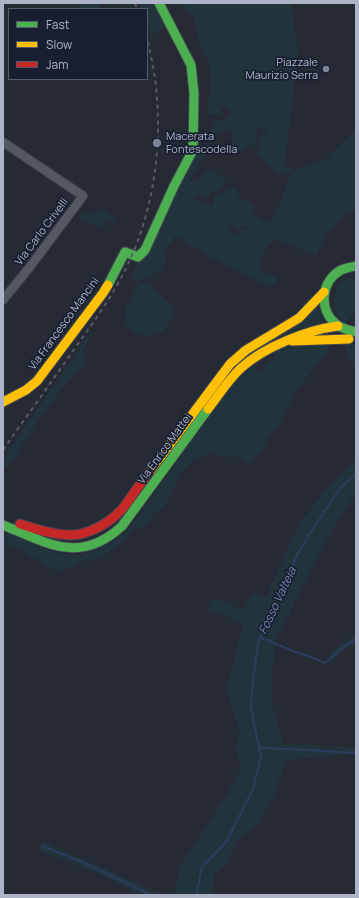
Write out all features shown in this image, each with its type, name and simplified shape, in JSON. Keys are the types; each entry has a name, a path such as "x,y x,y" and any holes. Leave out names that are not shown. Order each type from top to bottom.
{"main road":[{"name":"Via Francesco Mancini","path":"3,402 26,390 37,381 103,293 125,252 138,257 142,254 174,186 193,150 194,93 191,65 160,3"},
{"name":"Via Enrico Mattei","path":"3,518 60,535 86,534 103,526 119,514 230,364 246,350 299,318 324,292 326,286 334,275 340,270 351,267 356,259"},
{"path":"324,292 326,312 333,322 353,335"},
{"name":"Via Enrico Mattei","path":"5,528 48,544 61,547 85,547 107,538 122,526 226,385 241,368 269,348 329,326 340,327"},
{"path":"285,342 334,339 353,335"}],"street":[{"name":"Via Carlo Crivelli","path":"3,142 83,196 3,300"}],"shaded area":[{"path":"79,3 100,4 100,8 78,8"},
{"path":"138,3 157,3 166,26 151,36 148,28 148,8 140,8"},
{"path":"184,3 291,3 298,50 285,163 292,171 325,159 355,130 356,120 356,210 342,217 327,234 316,256 275,238 259,259 262,269 277,279 275,285 266,286 223,264 175,236 164,249 167,256 162,270 139,282 133,280 132,277 140,258 193,153 203,149 206,155 189,181 196,182 204,173 210,170 223,177 227,183 217,191 210,192 209,197 203,198 203,195 196,194 194,199 212,207 215,196 234,186 241,199 254,205 249,226 239,229 230,224 226,229 235,235 239,231 249,227 252,215 264,222 272,221 292,172 287,175 276,172 256,153 261,147 258,143 259,139 263,134 268,135 264,129 258,129 254,146 248,145 236,154 230,145 234,134 226,128 223,133 211,135 210,131 213,127 213,121 225,120 232,113 227,107 221,108 221,115 209,114 207,111 210,88 209,62 197,40 198,32 193,16 187,11"},
{"path":"107,210 111,219 118,218 108,232 112,223 110,220 103,223 104,229 80,219 79,217 83,213 88,215"},
{"path":"350,278 356,279 356,313 351,316 346,323 339,317 335,310 334,297 339,285"},
{"path":"148,283 171,304 175,313 162,331 146,336 134,333 125,323 126,308 139,284"},
{"path":"318,306 322,318 326,323 277,340"},
{"path":"91,331 92,332 83,352 85,363 61,390 38,421 10,464 3,471 3,459"},
{"path":"331,344 327,353 298,388 282,419 251,465 241,461 243,457 227,457 213,454 194,459 181,472 166,504 153,515 144,529 136,527 122,542 108,553 93,559 79,562 74,566 61,571 53,570 3,540 3,538 12,532 45,549 58,553 69,554 90,553 109,544 128,530 224,397 248,370 255,364 258,372 277,355 271,352 288,345"},
{"path":"343,344 356,344 356,371"},
{"path":"356,458 356,495 353,497 330,534 275,642 272,675 272,704 283,744 356,747 356,754 285,760 275,794 257,825 238,838 228,863 214,876 215,895 174,895 179,868 227,794 241,769 236,748 240,735 227,689 244,623 206,609 213,598 243,610 252,594 266,597 300,522 329,486"},
{"path":"356,634 356,643 342,652 333,661 327,657 340,644"},
{"path":"42,841 164,895 142,895 104,876 38,850"}],"waterway":[{"name":"Fosso Valteia","path":"196,895 202,867 226,842 253,789 261,757 251,708 258,644 263,630 297,555 341,487 356,475"},
{"path":"260,637 325,663 356,639"},
{"path":"259,748 356,753"},
{"path":"42,846 85,863 151,895"}],"railway":[{"path":"135,3 137,8"},
{"path":"3,450 106,304 127,266 140,235 146,216 154,178 158,138 156,84 148,44"}],"traffic: fast":[{"path":"108,285 125,252 138,257 145,250 174,186 193,150 194,93 191,65 159,3"},
{"path":"356,266 343,269 334,275 329,281 324,296 326,311 330,318 341,327 356,332"},
{"path":"3,525 49,544 63,547 77,548 92,545 107,538 122,526 208,409"}],"traffic: slow":[{"path":"3,402 26,390 37,381 108,285"},
{"path":"150,471 230,364 246,350 299,318 324,292"},
{"path":"208,409 236,373 250,360 286,341 313,331 338,326"},
{"path":"292,341 349,339"}],"traffic: jam":[{"path":"20,524 64,535 77,535 90,531 109,521 122,509 150,471"}],"place":[{"name":"Piazzale Maurizio Serra","path":"326,69"},
{"name":"Macerata Fontescodella","path":"157,143"}]}
